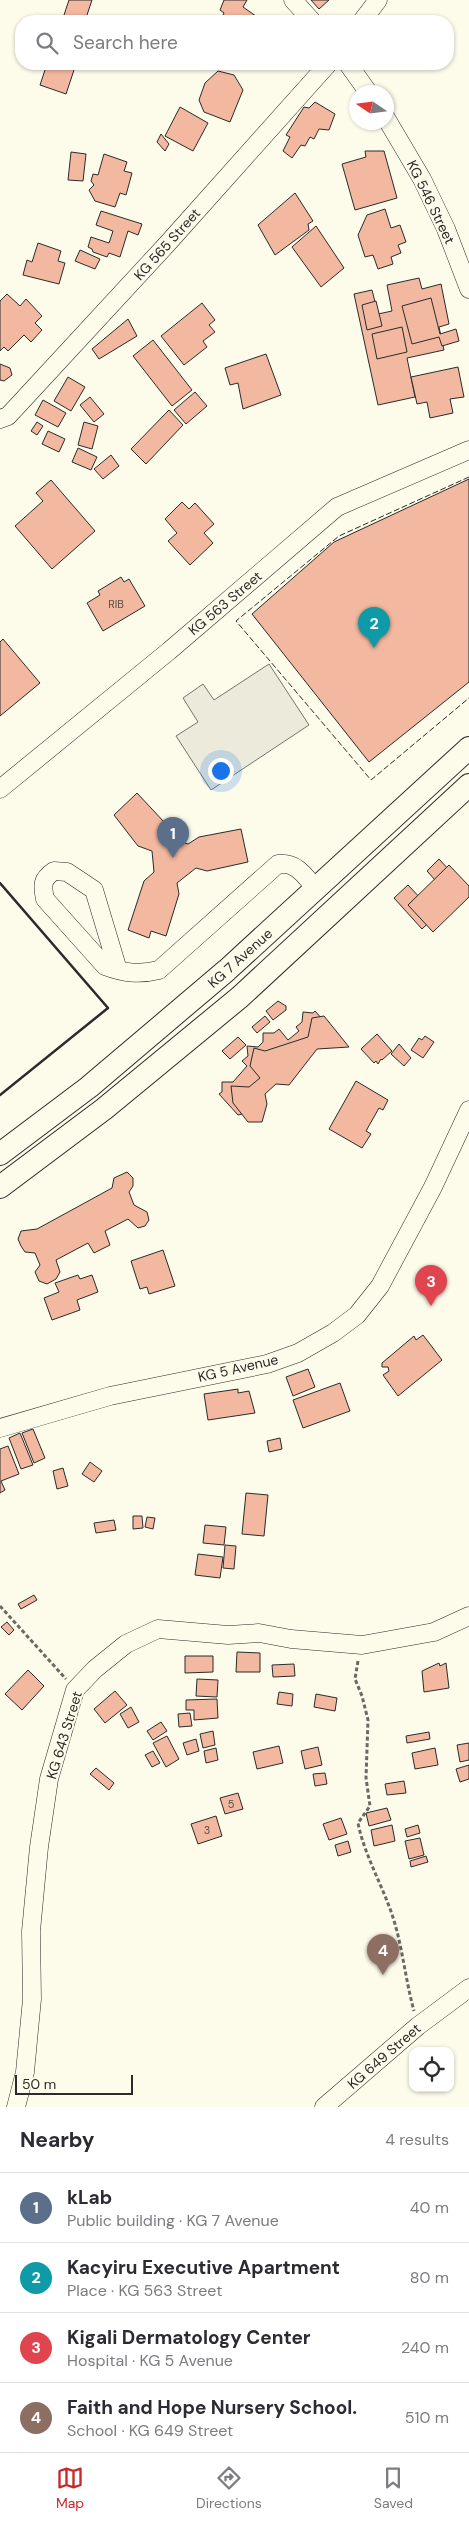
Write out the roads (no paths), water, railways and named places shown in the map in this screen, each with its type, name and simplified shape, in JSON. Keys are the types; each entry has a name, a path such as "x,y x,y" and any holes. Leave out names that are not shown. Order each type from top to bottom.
{"main road":[{"name":"KG 7 Avenue","path":"0,1154 89,1087 227,970 469,748"},
{"name":"KG 7 Avenue","path":"0,1187 104,1109 240,997 469,785"}],"street":[{"path":"293,0 307,15"},
{"path":"367,15 378,0"},
{"name":"KG 565 Street","path":"0,419 14,409 168,244 323,70"},
{"path":"352,70 363,85"},
{"name":"KG 546 Street","path":"393,130 422,179 446,229 469,289"},
{"name":"KG 563 Street","path":"0,789 170,650 337,507 469,450"},
{"path":"118,970 94,890 67,872 54,871 46,876 42,885 45,899 105,966 118,970 140,973 159,970 278,864 287,863 295,866 316,889"},
{"name":"KG 5 Avenue","path":"0,1428 110,1396 267,1364 298,1353 333,1334 357,1315 380,1286 434,1187 469,1110"},
{"name":"KG 643 Street","path":"16,2107 25,2072 32,1998 31,1931 39,1847 49,1780 75,1690 95,1669 126,1644 158,1629 228,1635 259,1634 291,1640 362,1645 434,1632 469,1616"},
{"name":"KG 649 Street","path":"324,2107 418,2026 469,1988"}],"place":[{"name":"Kacyiru Executive Apartment","path":"374,648"},
{"name":"kLab","path":"173,858"},
{"name":"Kigali Dermatology Center","path":"431,1306"},
{"name":"Faith and Hope Nursery School.","path":"383,1975"}]}
